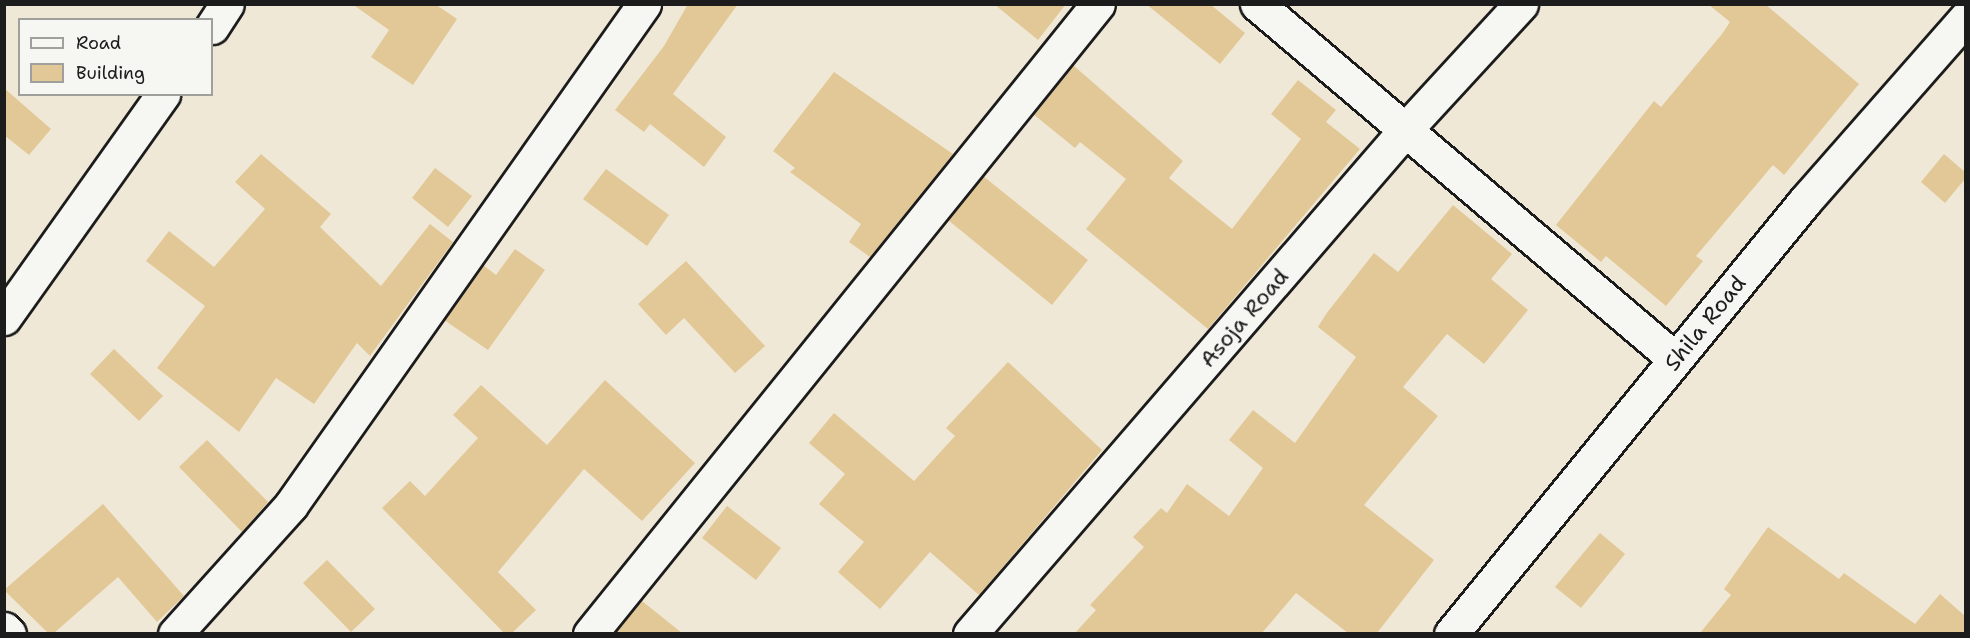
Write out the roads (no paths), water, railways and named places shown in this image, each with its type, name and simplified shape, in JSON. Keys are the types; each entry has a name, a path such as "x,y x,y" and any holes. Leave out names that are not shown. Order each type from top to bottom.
{"street":[{"path":"213,25 227,4"},
{"path":"175,633 291,506 644,4"},
{"path":"590,633 1098,4"},
{"path":"1257,4 1675,359"},
{"name":"Asoja Road","path":"970,633 1406,129 1521,4"},
{"name":"Shila Road","path":"1451,633 1805,201 1965,18"},
{"path":"4,318 162,96"},
{"path":"4,629 9,633"}]}
